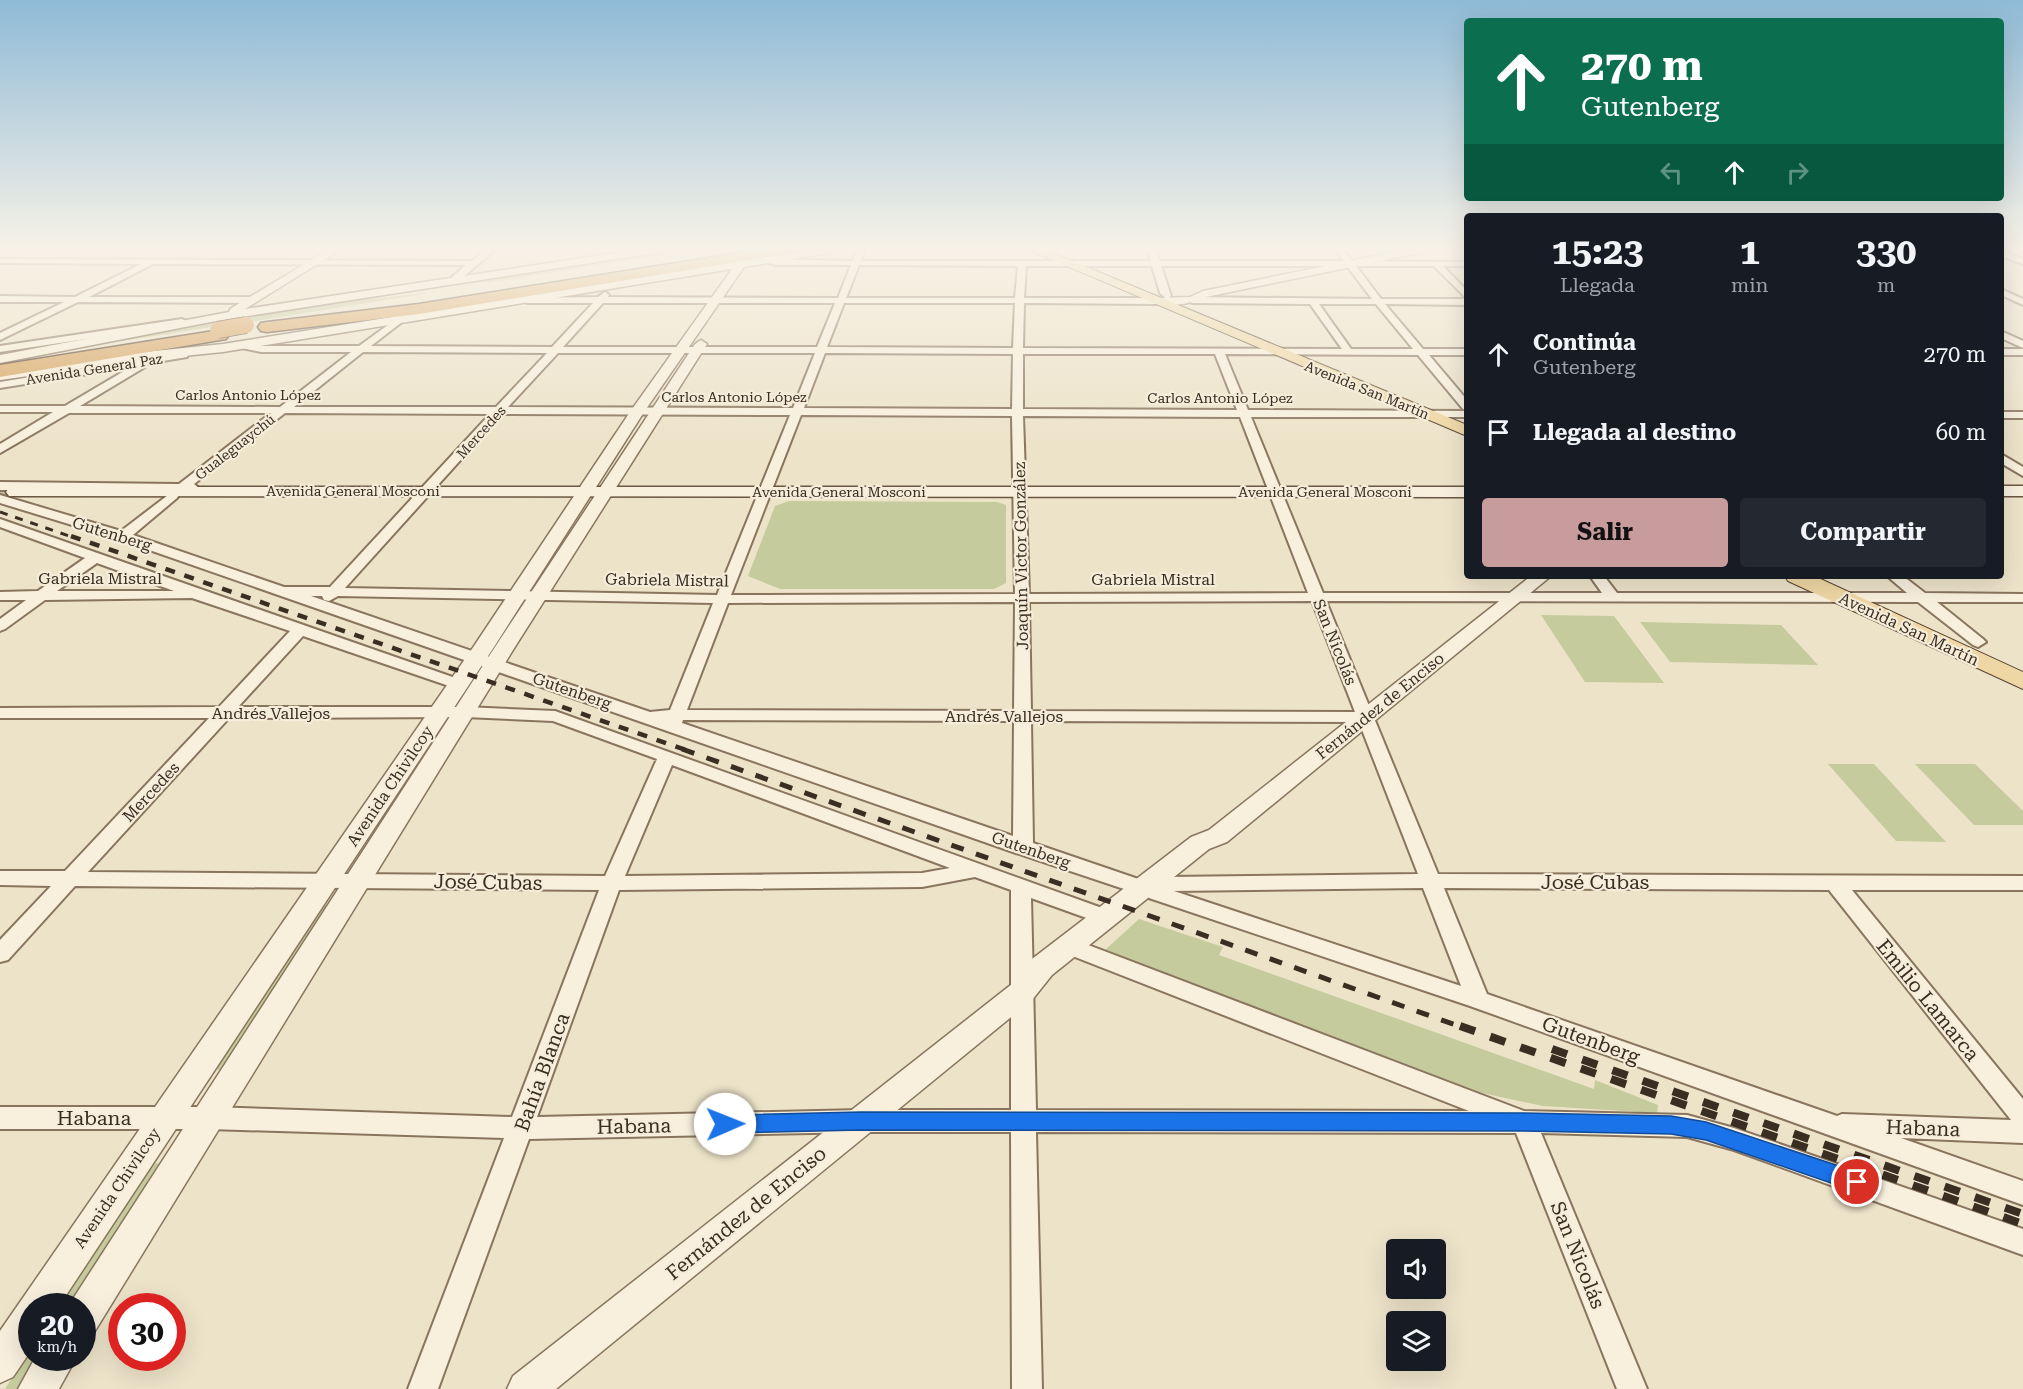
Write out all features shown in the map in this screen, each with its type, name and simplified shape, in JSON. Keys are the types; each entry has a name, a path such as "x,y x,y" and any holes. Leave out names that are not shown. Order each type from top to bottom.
{"highway":[{"name":"Avenida General Paz","path":"244,334 350,315"},
{"path":"266,334 380,315"},
{"name":"Avenida General Paz","path":"0,365 216,333 266,334 390,315"},
{"name":"Avenida General Paz","path":"0,371 216,333"}],"main road":[{"name":"Avenida San Martín","path":"1203,315 1275,351 1464,430"},
{"name":"Avenida San Martín","path":"1210,315 1464,413"},
{"name":"Avenida General Mosconi","path":"7,495 428,490 766,493 1464,492"},
{"path":"2004,491 2023,491"},
{"name":"Avenida San Martín","path":"1802,579 2020,677"},
{"name":"Avenida San Martín","path":"1835,579 1978,642 2020,677"}],"street":[{"path":"0,337 46,315"},
{"path":"0,349 216,333 231,315"},
{"path":"232,315 251,348 1464,352"},
{"name":"Avenida General Paz","path":"266,334 427,315"},
{"name":"Mercedes","path":"323,605 587,315"},
{"name":"Avenida Chivilcoy","path":"96,1296 465,712 517,596 636,412 704,315"},
{"name":"Avenida Chivilcoy","path":"47,1293 458,684 486,662 538,597 720,315"},
{"path":"674,721 835,315"},
{"name":"Joaquín Victor González","path":"1019,315 1023,848"},
{"path":"1323,315 1348,351"},
{"path":"1389,315 1464,412"},
{"name":"Gualeguaychú","path":"184,486 399,320"},
{"name":"Avenida General Paz","path":"0,359 216,333"},
{"name":"Avenida General Paz","path":"0,385 150,360 216,333"},
{"name":"Avenida General Paz","path":"0,376 134,357 216,333"},
{"path":"2004,336 2023,345"},
{"name":"San Nicolás","path":"1219,351 1478,1000"},
{"path":"2004,352 2023,352"},
{"path":"0,449 150,360"},
{"name":"Carlos Antonio López","path":"0,409 1428,415 1464,413"},
{"path":"2004,415 2023,415"},
{"path":"2004,460 2023,472"},
{"name":"Avenida General Mosconi","path":"7,495 184,486 212,491"},
{"name":"Avenida General Mosconi","path":"7,495 173,495 212,491"},
{"name":"Gutenberg","path":"7,495 641,715 674,721 1023,848 1155,888 2023,1193"},
{"path":"123,536 173,495"},
{"name":"Gutenberg","path":"0,523 94,558 458,684"},
{"path":"0,626 94,558"},
{"name":"Fernández de Enciso","path":"526,1389 1022,992 1053,976 1155,888 1200,843 1218,836 1538,579"},
{"path":"1599,579 1614,599"},
{"path":"1898,579 1978,642"},
{"name":"Gabriela Mistral","path":"284,591 722,599 2023,598"},
{"name":"Gabriela Mistral","path":"0,596 200,595"},
{"name":"Mercedes","path":"0,954 301,629"},
{"name":"Andrés Vallejos","path":"0,713 465,712 542,714"},
{"name":"Gutenberg","path":"542,714 555,716 1106,917"},
{"name":"Andrés Vallejos","path":"674,721 1021,716 1366,717"},
{"name":"Bahía Blanca","path":"423,1389 612,883 667,757"},
{"name":"José Cubas","path":"0,878 612,883 922,880 975,870"},
{"name":"José Cubas","path":"1155,888 1429,881 2023,883"},
{"name":"Emilio Lamarca","path":"1834,882 2023,1117"},
{"path":"1022,887 1023,1122 1028,1389"},
{"name":"Fernández de Enciso","path":"1022,992 1042,967 1106,917 1155,888"},
{"path":"1083,951 1524,1122"},
{"name":"Habana","path":"0,1118 209,1118 521,1128 861,1121 1524,1122 1671,1125 1706,1131 2023,1242"},
{"name":"San Nicolás","path":"1524,1122 1632,1389"},
{"name":"Habana","path":"1824,1124 2023,1132"},
{"path":"0,1364 18,1338"},
{"path":"38,1389 49,1371"}],"green space":[{"path":"249,315 294,315 243,323 243,316"},
{"path":"225,319 225,325 0,360"},
{"path":"789,501 997,502 1006,505 1006,583 994,589 780,589 748,576 775,506"},
{"path":"1541,615 1614,616 1664,683 1585,682"},
{"path":"1640,622 1781,625 1818,665 1670,662"},
{"path":"1828,764 1874,764 1946,842 1896,841"},
{"path":"1915,764 1975,764 2023,811 2023,825 1974,825"},
{"path":"329,905 221,1070 218,1070 216,1067 319,908"},
{"path":"1139,919 1223,947 1219,955 1594,1089 1595,1080 1658,1105 1657,1113 1543,1106 1482,1093 1105,950"},
{"path":"156,1163 163,1165 81,1293 67,1293 149,1168"},
{"path":"18,1368 18,1371 32,1371 20,1389 5,1389"}],"tunnel":[{"path":"0,492 15,492"}],"railway":[{"path":"0,512 75,538"},
{"path":"71,536 686,750"},
{"path":"682,749 1464,1028"},
{"path":"1460,1026 2023,1224"},
{"path":"1552,1049 2023,1214"}],"route":[{"path":"725,1124 861,1121 1524,1122 1671,1125 1706,1131 1857,1182"}]}
